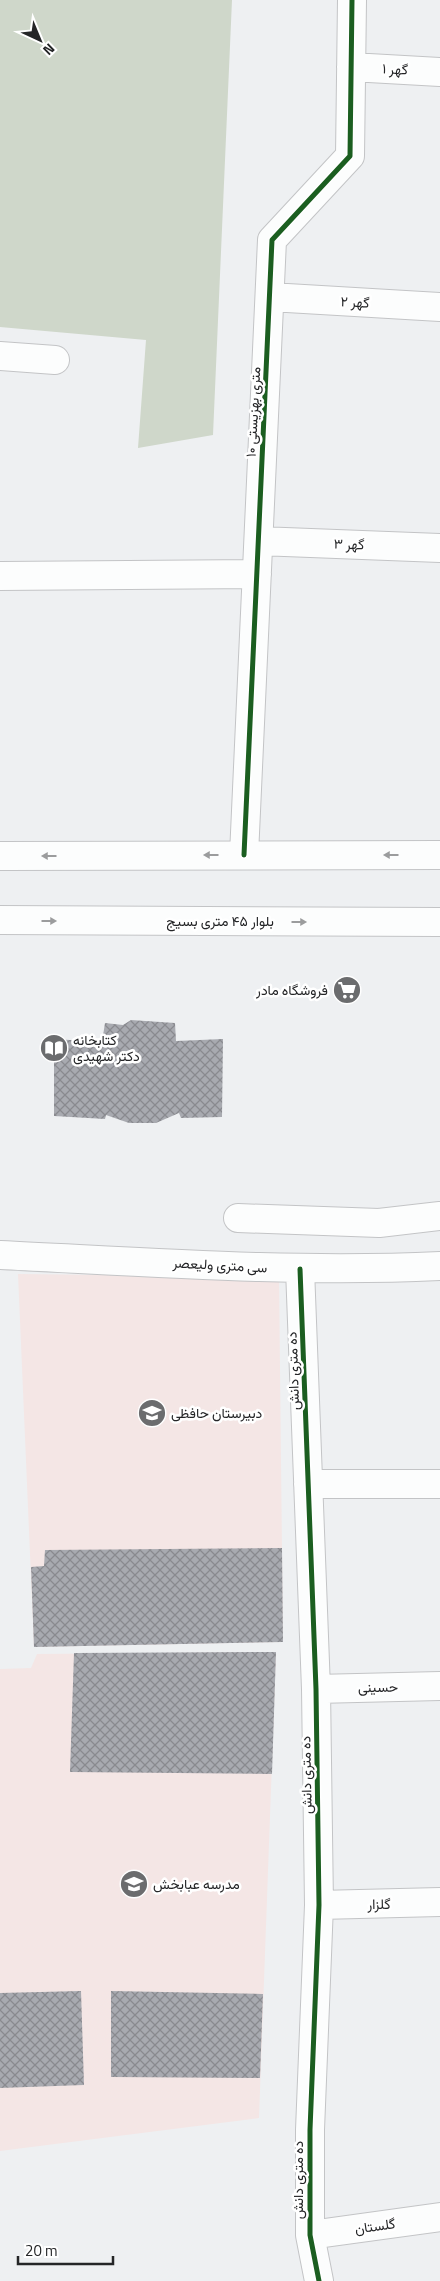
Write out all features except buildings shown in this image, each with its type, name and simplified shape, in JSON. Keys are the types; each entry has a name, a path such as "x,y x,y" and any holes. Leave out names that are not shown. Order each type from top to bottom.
{"street":[{"name":"۱۰ متری بهزیستی","path":"244,855 272,240 350,156 352,0"},
{"name":"گهر ۱","path":"351,67 440,72"},
{"name":"گهر ۲","path":"270,297 440,307"},
{"path":"0,356 55,360"},
{"name":"گهر ۳","path":"258,541 440,548"},
{"path":"0,576 257,574"},
{"path":"0,856 440,855"},
{"name":"بلوار ۴۵ متری بسیج","path":"0,920 440,922"},
{"path":"238,1218 379,1222 440,1216"},
{"name":"سی متری ولیعصر","path":"0,1255 300,1268 377,1269 440,1266"},
{"name":"ده متری دانش","path":"300,1268 316,1689 319,1905 310,2130 310,2235 319,2281"},
{"path":"308,1484 440,1484"},
{"name":"حسینی","path":"316,1689 440,1686"},
{"name":"گلزار","path":"319,1905 440,1902"},
{"name":"گلستان","path":"310,2235 440,2217"}],"shaded area":[{"path":"0,0 232,0 213,435 138,448 146,340 0,327"},
{"name":"دبیرستان حافظی","path":"18,1274 279,1277 283,1642 34,1647"},
{"name":"مدرسه عبابخش","path":"276,1652 259,2118 0,2151 0,1669 31,1668 37,1654"}],"cycle path":[{"path":"244,855 272,240 350,156 352,0"},
{"path":"300,1269 316,1689 319,1905 310,2130 310,2235 319,2281"}],"place":[{"name":"فروشگاه مادر","path":"347,990"},
{"name":"کتابخانه دکتر شهیدی","path":"54,1048"},
{"name":"دبیرستان حافظی","path":"152,1413"},
{"name":"مدرسه عبابخش","path":"134,1884"}]}
